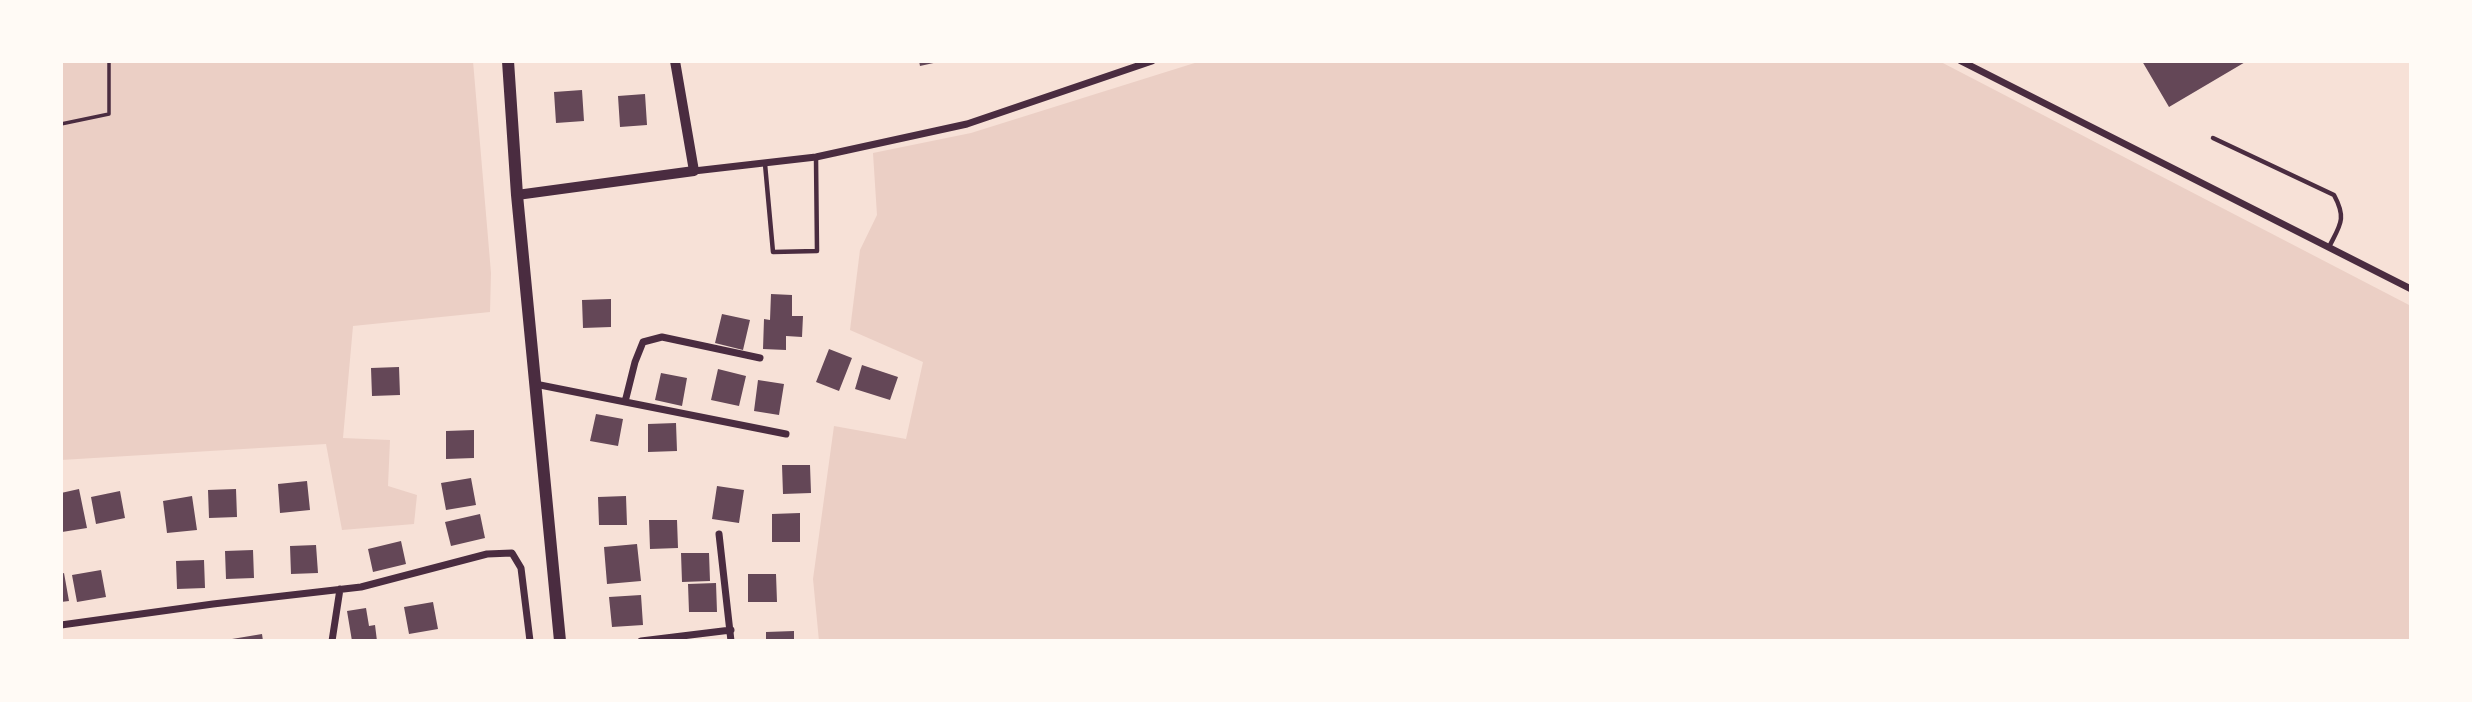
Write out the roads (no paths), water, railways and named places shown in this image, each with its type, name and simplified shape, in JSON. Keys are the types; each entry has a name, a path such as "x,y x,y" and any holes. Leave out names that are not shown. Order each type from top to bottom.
{"main road":[{"path":"508,61 517,195 559,641"}],"street":[{"path":"675,61 694,171"},
{"path":"517,195 816,157 967,124 1152,61"},
{"path":"1961,61 2411,289"},
{"path":"625,402 643,342 662,337 760,358"},
{"path":"535,384 786,434"},
{"path":"719,534 731,641"},
{"path":"61,625 361,587 487,554 512,553 521,568 530,641"},
{"path":"332,641 340,589"},
{"path":"641,641 731,630"}],"lane":[{"path":"2213,138 2334,195 2343,220 2328,247"},
{"path":"765,163 773,252 817,251 816,157"}]}
